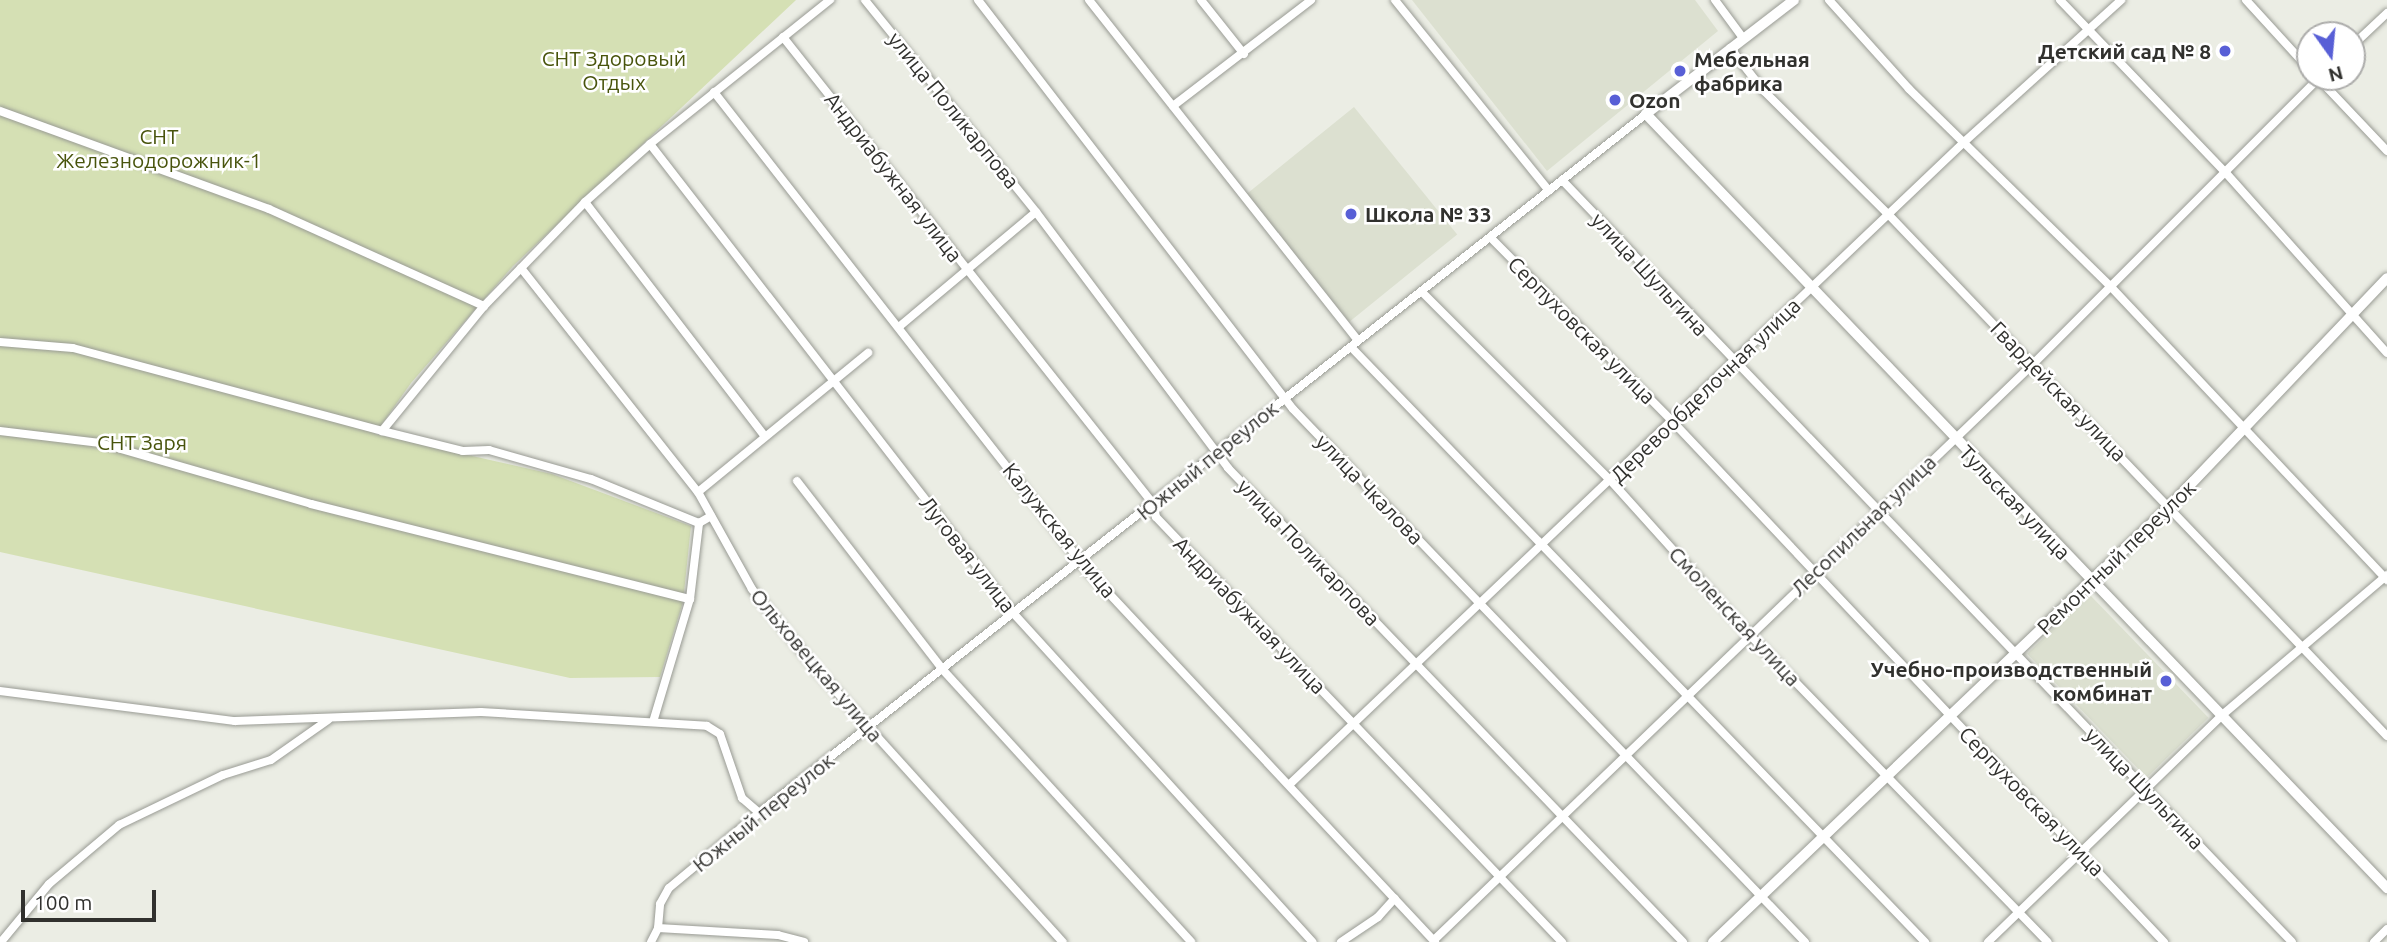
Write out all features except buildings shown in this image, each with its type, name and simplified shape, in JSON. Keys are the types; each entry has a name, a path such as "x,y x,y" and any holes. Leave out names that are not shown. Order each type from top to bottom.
{"main road":[{"name":"Южный переулок","path":"1646,114 1794,0"},
{"name":"Тульская улица","path":"1646,114 1810,289 2387,888"},
{"name":"Ремонтный переулок","path":"1713,942 1951,718 2169,507 2354,316 2387,278"}],"street":[{"path":"382,431 484,306 585,202 650,144 830,0"},
{"name":"улица Поликарпова","path":"865,0 1036,212 1228,468 1683,942"},
{"name":"улица Чкалова","path":"978,0 1287,396 1293,409 1805,942"},
{"path":"1089,0 1355,344 1925,942"},
{"path":"1201,0 1244,54"},
{"path":"1173,106 1311,0"},
{"path":"1395,0 1549,191"},
{"path":"1715,0 1743,38"},
{"path":"1829,0 1909,89 2111,287 2386,578 2302,645 2221,716 1988,942"},
{"path":"2060,0 2226,173 2387,353"},
{"name":"Деревообделочная улица","path":"1291,783 1482,606 1964,142 2089,32 2121,0"},
{"path":"2246,0 2296,55"},
{"path":"2366,33 2387,13"},
{"name":"Андриабужная улица","path":"783,37 1154,505 1156,517 1562,942"},
{"name":"Гвардейская улица","path":"1730,48 1764,91 2033,364 2387,736"},
{"name":"Лесопильная улица","path":"1434,941 1502,878 1813,572 2033,364 2226,173 2305,91"},
{"path":"2331,91 2387,151"},
{"name":"Калужская улица","path":"714,92 900,326 1081,562 1291,783 1434,941"},
{"path":"0,111 270,209 484,306"},
{"name":"Южный переулок","path":"651,942 659,928 660,904 669,888 759,813 1015,615 1287,396 1646,114"},
{"name":"Луговая улица","path":"650,144 1015,615 1313,942"},
{"name":"улица Шульгина","path":"1562,180 1877,512 2017,654 2292,942"},
{"path":"585,202 764,435"},
{"path":"900,326 1036,212"},
{"name":"Серпуховская улица","path":"1491,238 1674,423 1951,718 2082,852 2164,942"},
{"name":"Ольховецкая улица","path":"521,268 698,492 752,589 869,728 1063,942"},
{"name":"Смоленская улица","path":"1422,292 1611,481 1749,634 2047,942"},
{"path":"0,342 72,348 463,451 489,450 592,479 699,523"},
{"path":"698,492 764,435 868,353"},
{"path":"0,431 100,443 311,504 690,599"},
{"path":"797,481 943,670 1191,942"},
{"path":"699,523 710,516"},
{"path":"653,722 690,599 699,523"},
{"path":"0,691 235,721 328,720 481,712 708,726 720,734 741,798 759,813"},
{"path":"1,942 49,884 119,825 223,775 271,760 328,720"},
{"path":"1341,942 1378,917 1395,898"},
{"path":"659,928 778,935 804,942"},
{"path":"2374,942 2387,929"}],"shaded area":[{"path":"1412,0 1695,0 1718,31 1547,171"},
{"name":"Школа № 33","path":"1354,107 1457,234 1349,322 1246,194"},
{"path":"2089,594 2208,718 2147,777 2027,654"}],"green space":[{"path":"0,0 796,0 513,266 411,383 375,434 552,474 691,526 683,602 660,677 570,678 0,552"}],"place":[{"name":"Детский сад № 8","path":"2225,51"},
{"name":"Мебельная фабрика","path":"1680,71"},
{"name":"Ozon","path":"1615,100"},
{"name":"Школа № 33","path":"1351,214"},
{"name":"Учебно-производственный комбинат","path":"2166,681"}],"park label":[{"name":"СНТ Здоровый Отдых","path":"614,70"},
{"name":"СНТ Железнодорожник-1","path":"159,148"},
{"name":"СНТ Заря","path":"142,442"}]}
